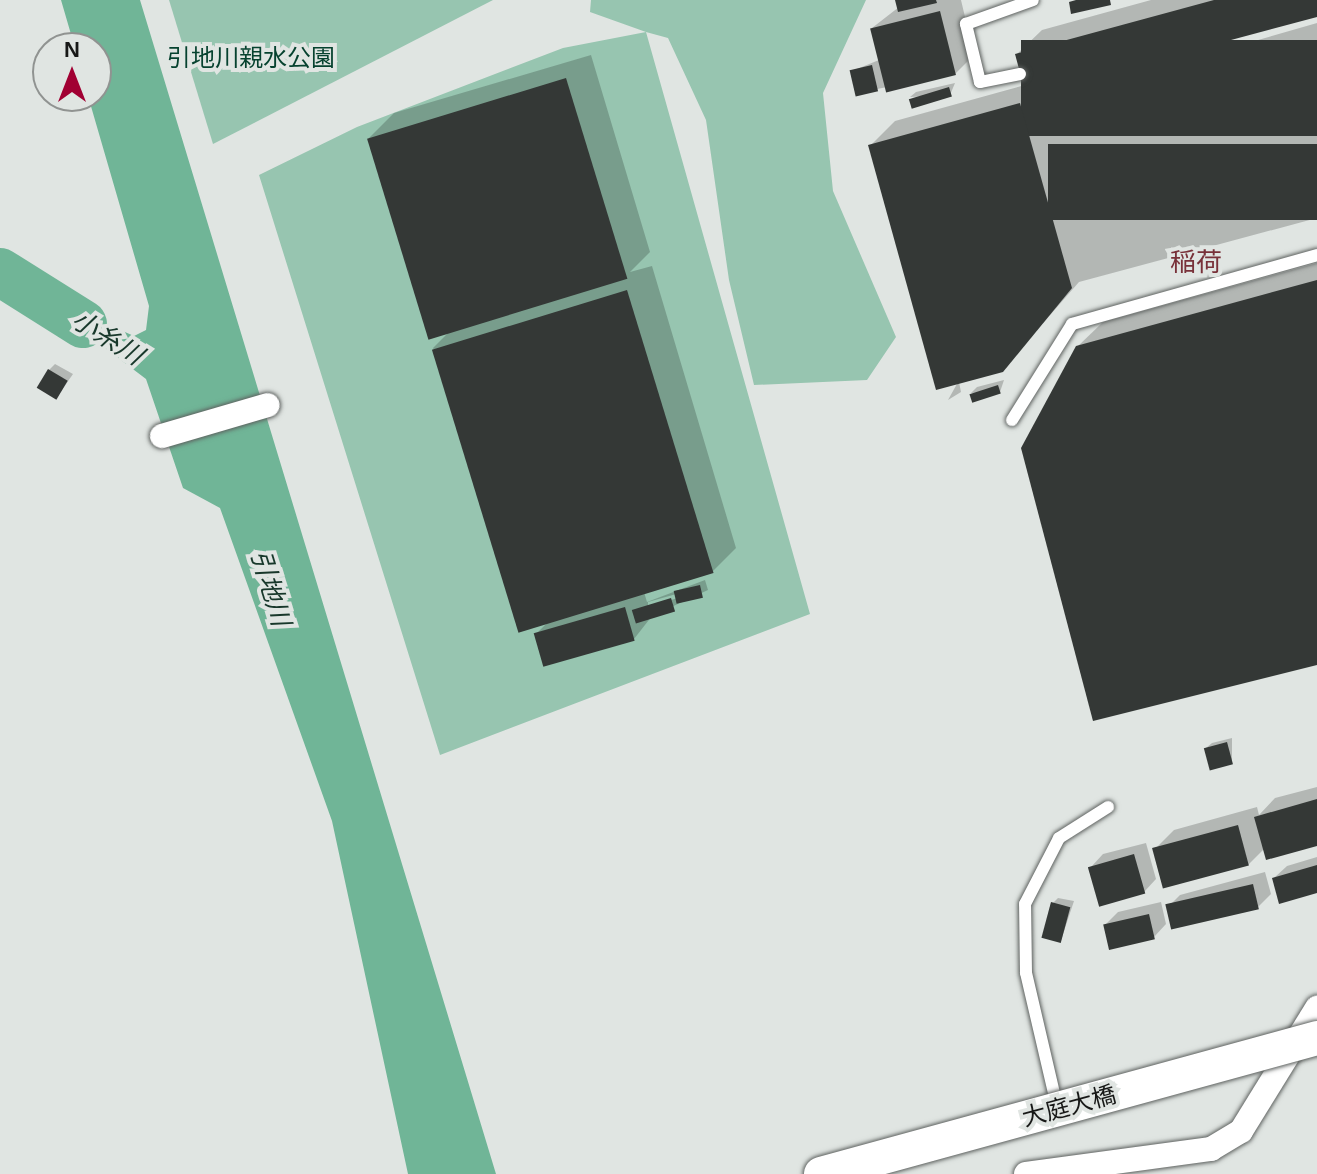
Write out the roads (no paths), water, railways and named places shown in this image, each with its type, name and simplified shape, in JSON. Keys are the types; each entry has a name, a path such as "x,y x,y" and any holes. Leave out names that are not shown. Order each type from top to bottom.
{"street":[{"path":"162,436 268,405"},
{"path":"1026,1174 1211,1149 1241,1131 1317,1008"},
{"name":"大庭大橋","path":"821,1174 1317,1038"}],"lane":[{"path":"1020,74 980,82 966,24 1033,0"},
{"path":"1012,420 1072,324 1317,255"},
{"path":"1057,1109 1026,973 1025,904 1038,868 1059,838 1108,807"}],"water":[{"name":"引地川","path":"61,0 140,0 496,1174 408,1174 332,821 220,508 183,488 146,379 27,289 134,336 146,330 149,306 93,112 112,112 112,32 70,32"}],"waterway":[{"name":"小糸川","path":"0,272 83,324"}],"district":[{"name":"稲荷","path":"1196,263"}],"park label":[{"name":"引地川親水公園","path":"251,58"}]}
